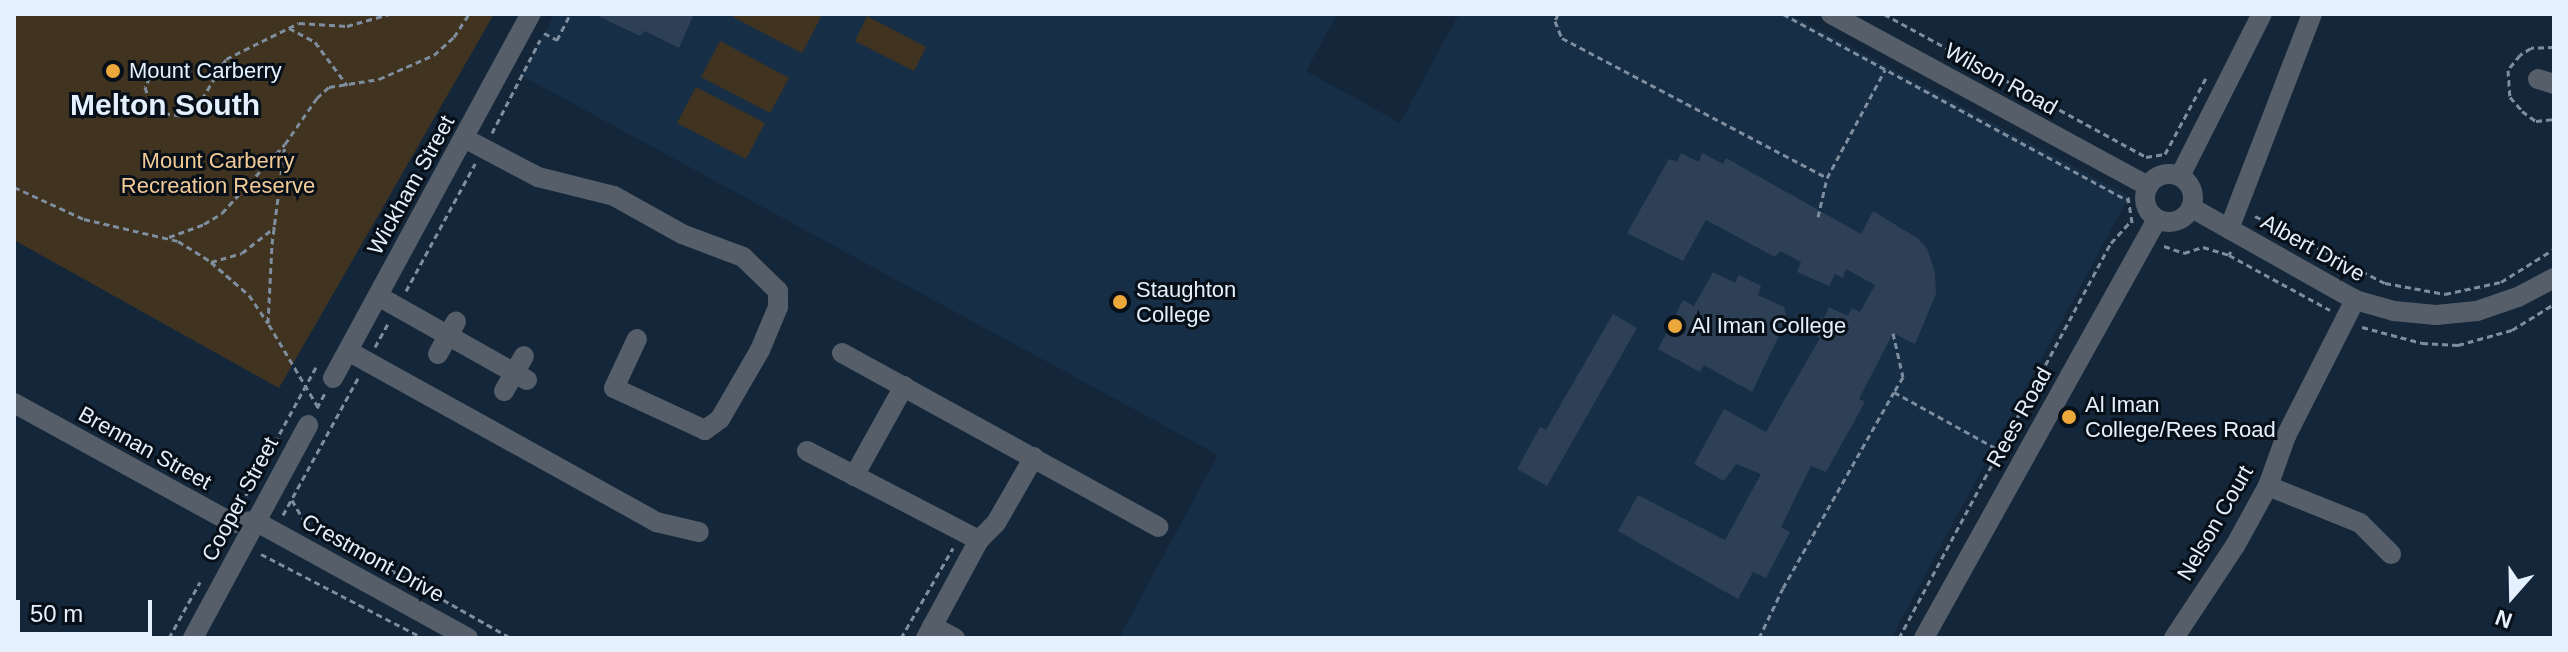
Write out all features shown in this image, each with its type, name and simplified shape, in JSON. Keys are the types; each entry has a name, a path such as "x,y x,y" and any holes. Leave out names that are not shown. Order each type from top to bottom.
{"street":[{"name":"Wickham Street","path":"333,378 531,14"},
{"name":"Wilson Road","path":"1831,14 2148,186"},
{"path":"2180,176 2262,14"},
{"path":"2229,229 2312,14"},
{"path":"464,138 538,177 614,196 682,234 743,257 778,291 778,307 760,350 720,419 705,430 614,388 637,339"},
{"path":"2158,176 2180,176 2193,193 2192,208 2181,220 2157,220 2147,208 2148,186 2158,176"},
{"name":"Albert Drive","path":"2192,208 2355,300 2394,311 2436,315 2477,311 2518,297 2554,278"},
{"name":"Rees Road","path":"1924,638 2157,220"},
{"path":"378,296 452,329 517,375"},
{"name":"Nelson Court","path":"2174,638 2235,546 2268,486 2286,436 2355,300"},
{"path":"438,354 452,329"},
{"path":"348,351 656,522 699,532"},
{"path":"842,353 1158,527"},
{"path":"854,476 904,386"},
{"name":"Brennan Street","path":"14,403 232,523 255,521"},
{"name":"Cooper Street","path":"193,638 308,425"},
{"path":"807,451 979,540"},
{"path":"955,638 929,632 979,540 996,523 1034,457"},
{"path":"2268,486 2360,523 2391,554"},
{"name":"Crestmont Drive","path":"255,521 468,638"}],"path":[{"path":"183,80 172,67 154,68 145,87 151,106 173,116 192,111 226,59 299,23 361,24 389,14"},
{"path":"168,238 222,213 285,144 317,98 329,87 408,69 434,55 454,37 469,14"},
{"path":"1558,14 1555,21 1562,38 1827,178"},
{"path":"1783,14 2127,200"},
{"path":"1884,14 2146,157 2165,154 2210,70"},
{"path":"289,28 315,42 347,85"},
{"path":"1818,217 1827,178 1885,70"},
{"path":"268,323 285,144"},
{"path":"14,187 84,219 168,238 211,262 249,295 318,407"},
{"path":"2249,212 2385,283 2445,294 2501,282 2554,249"},
{"path":"1899,638 2111,243 2130,222"},
{"path":"211,262 242,253 275,227"},
{"path":"1759,638 1783,588 1903,377 1893,333"},
{"path":"308,425 333,378"},
{"path":"1894,392 2001,451"},
{"path":"292,500 304,521 511,638"},
{"path":"261,554 423,638"}],"shaded area":[{"name":"Al Iman College","path":"555,14 1337,14 1306,71 1400,123 1459,14 1790,14 2129,196 1891,638 1119,638 1218,455 521,75"}],"green space":[{"name":"Mount Carberry Recreation Reserve","path":"14,14 494,14 279,388 14,240"},
{"path":"735,14 814,14 821,17 802,53 733,17"},
{"path":"867,16 926,47 914,71 855,41"},
{"path":"720,41 789,78 770,113 701,77"},
{"path":"696,87 765,123 746,159 677,123"}],"building":[{"path":"594,14 694,14 679,48 645,31 640,36"},
{"path":"1681,153 1699,162 1702,153 1723,164 1726,158 1861,234 1873,211 1917,238 1927,248 1935,272 1936,294 1915,344 1893,333 1859,399 1865,402 1826,472 1811,466 1781,527 1790,532 1766,578 1753,572 1738,599 1618,531 1638,495 1725,540 1761,474 1736,464 1724,481 1694,464 1724,409 1766,432 1820,338 1816,336 1829,307 1848,316 1852,308 1860,312 1875,285 1846,269 1843,278 1835,274 1829,286 1797,272 1801,262 1780,251 1775,257 1706,220 1683,261 1627,233 1669,159 1677,162"},
{"path":"1713,272 1735,283 1739,275 1761,286 1758,295 1784,307 1787,319 1752,392 1704,365 1700,372 1658,349 1683,300 1694,306"},
{"path":"1613,314 1637,328 1547,486 1517,469 1540,427 1546,430"}],"place":[{"name":"Mount Carberry","path":"113,71"},
{"name":"Staughton College","path":"1120,302"},
{"name":"Al Iman College","path":"1675,326"},
{"name":"Al Iman College/Rees Road","path":"2069,417"}],"district":[{"name":"Melton South","path":"165,105"}]}
